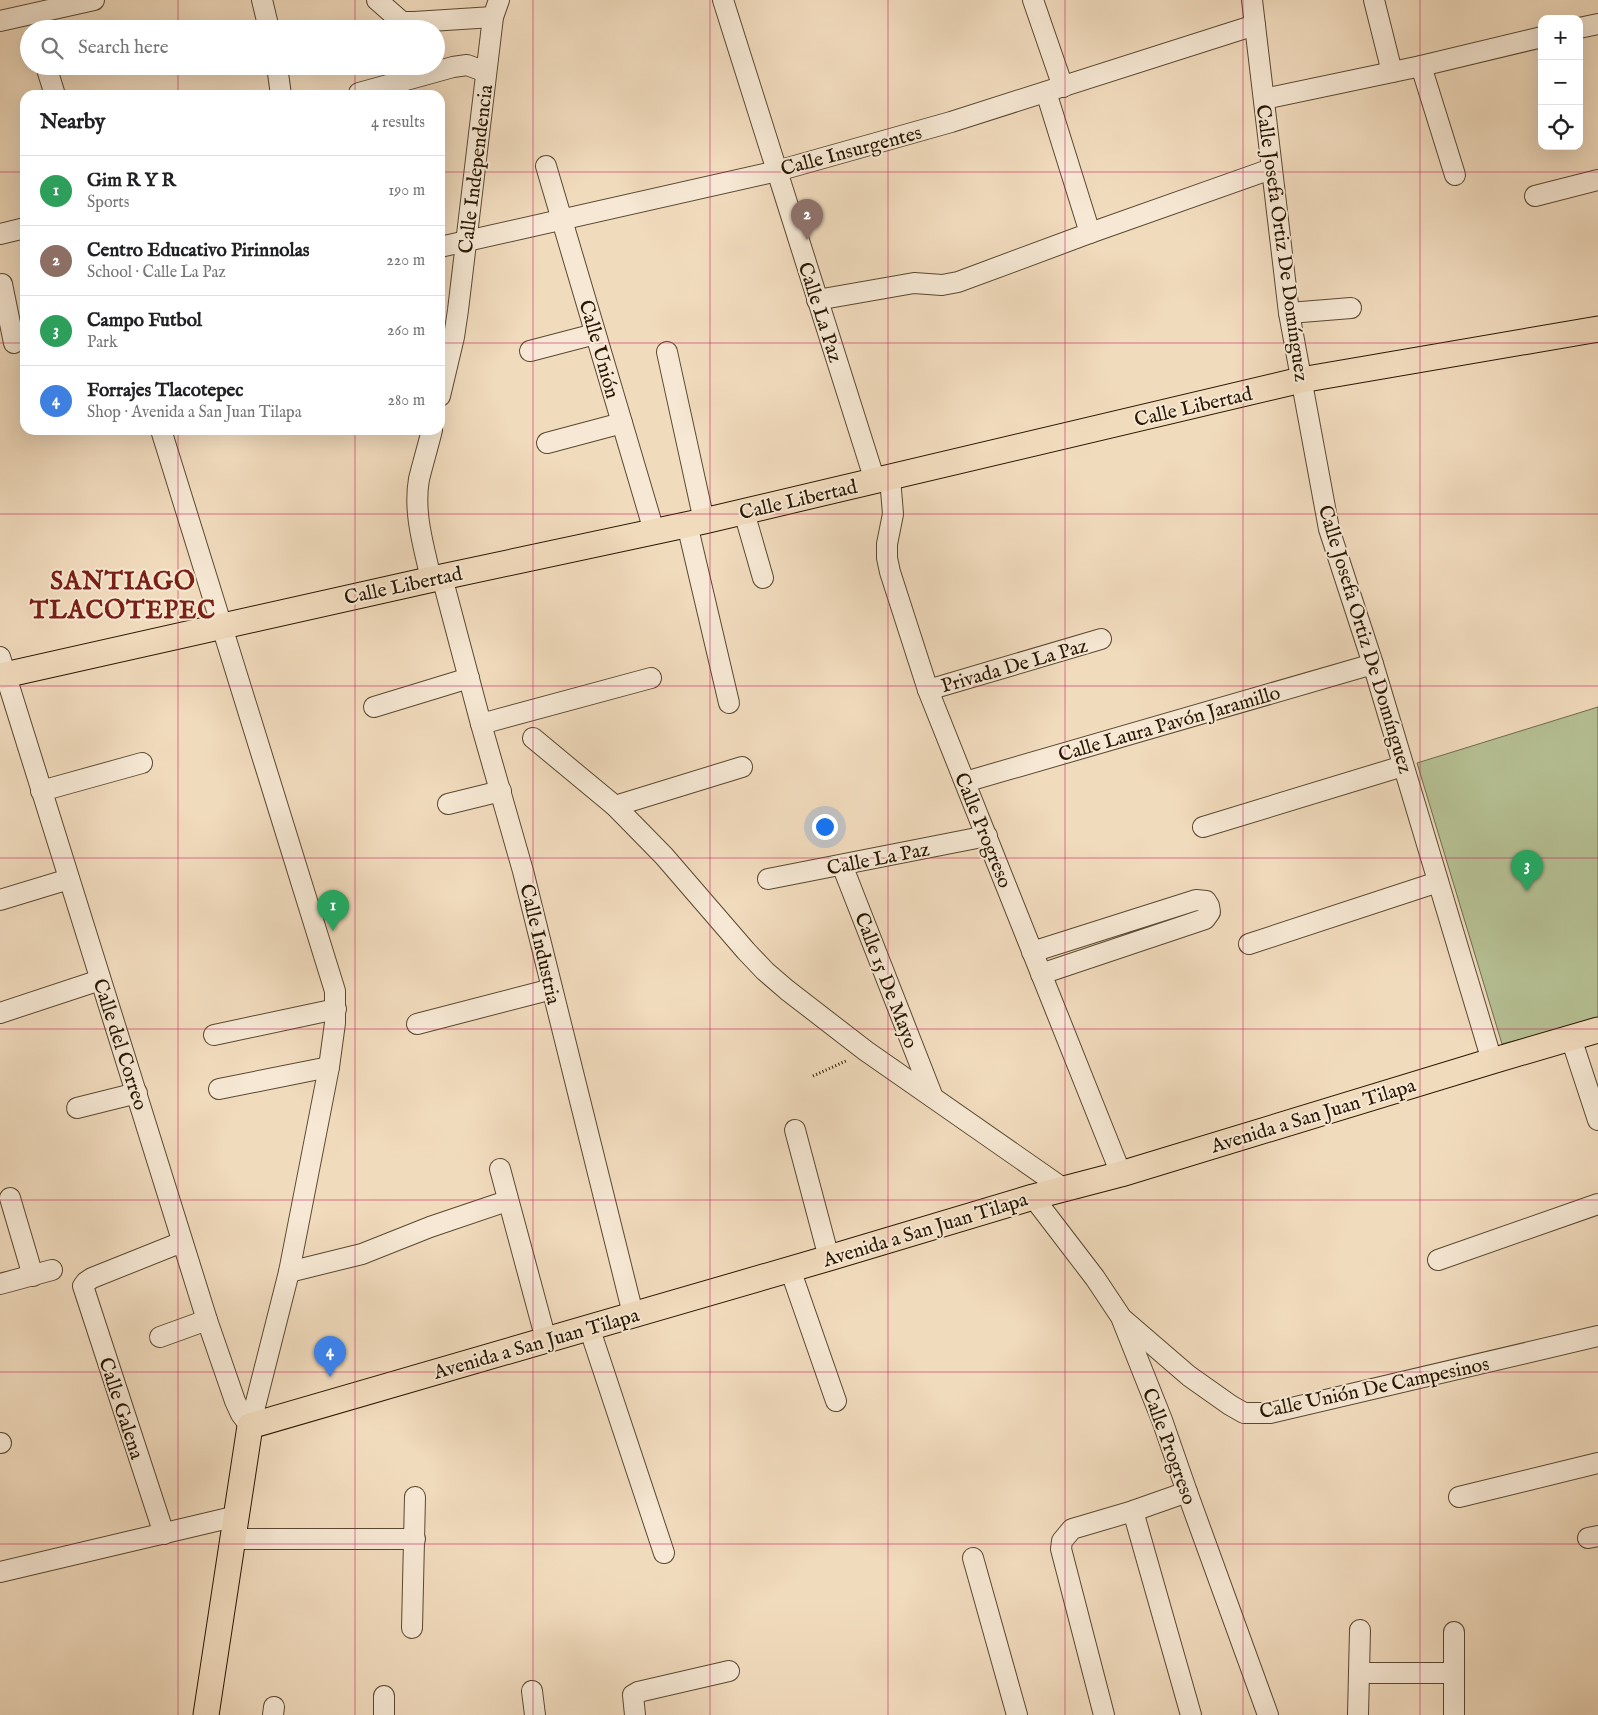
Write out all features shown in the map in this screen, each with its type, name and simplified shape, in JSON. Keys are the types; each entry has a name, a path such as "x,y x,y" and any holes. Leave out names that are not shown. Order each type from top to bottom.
{"main road":[{"name":"Calle Libertad","path":"2,669 222,625 744,512 1301,380 1598,329"},
{"name":"Avenida a San Juan Tilapa","path":"250,1426 830,1258 1033,1197 1121,1174 1598,1030"},
{"path":"206,1715 250,1426"}],"street":[{"path":"38,20 94,0"},
{"path":"262,0 267,20"},
{"path":"377,0 400,20"},
{"name":"Calle La Paz","path":"722,0 817,300 882,480"},
{"path":"1033,0 1090,232"},
{"name":"Calle Josefa Ortiz De Domínguez","path":"1252,0 1289,313 1329,530 1373,664 1492,1061"},
{"path":"1374,0 1392,72"},
{"path":"426,20 496,8"},
{"name":"Calle Independencia","path":"445,375 454,337 486,72 496,8"},
{"path":"0,20 20,21"},
{"path":"1583,27 1598,24"},
{"name":"Calle Insurgentes","path":"445,246 777,171 951,122 1254,25"},
{"path":"1264,99 1420,66 1538,38"},
{"path":"445,68 467,65 486,72"},
{"path":"1420,66 1454,176"},
{"path":"49,75 53,90"},
{"path":"278,75 280,90"},
{"path":"369,90 422,75"},
{"name":"Calle Unión","path":"546,166 654,531"},
{"path":"817,300 914,283 942,285 958,282 1090,232 1271,169"},
{"path":"1536,196 1598,180"},
{"path":"0,234 20,229"},
{"path":"2,284 13,344"},
{"path":"1289,313 1351,308"},
{"path":"530,351 596,334"},
{"path":"667,352 729,702"},
{"path":"547,443 622,423"},
{"path":"163,435 335,991 336,1009 329,1067 289,1272 250,1426"},
{"path":"431,435 419,480 418,497 421,534 437,578"},
{"name":"Calle Progreso","path":"882,480 893,514 887,544 890,572 928,690 1121,1174"},
{"path":"744,512 763,578"},
{"name":"Calle Industria","path":"437,578 524,871 633,1314"},
{"name":"Privada De La Paz","path":"928,690 1101,639"},
{"name":"Calle Laura Pavón Jaramillo","path":"965,782 1373,664"},
{"name":"Calle del Correo","path":"2,669 207,1320 235,1401 241,1414 250,1426"},
{"path":"374,707 468,678"},
{"path":"480,724 651,678"},
{"path":"533,738 615,806 664,856 765,971 810,1009 866,1051 932,1095 1064,1189"},
{"path":"41,791 142,763"},
{"path":"1203,827 1403,766"},
{"path":"615,806 742,767"},
{"path":"448,804 500,791"},
{"name":"Calle La Paz","path":"768,879 987,836"},
{"name":"Calle 15 De Mayo","path":"842,865 932,1095"},
{"path":"0,900 69,879"},
{"path":"1249,944 1438,882"},
{"path":"1032,952 1196,900 1206,901 1210,906 1210,912 1205,919 1041,974"},
{"path":"1066,942 1073,962"},
{"path":"0,1013 100,980"},
{"path":"417,1024 552,989"},
{"path":"214,1035 336,1009"},
{"path":"1571,1038 1598,1120"},
{"path":"219,1089 329,1067"},
{"path":"78,1108 137,1093"},
{"path":"795,1130 830,1258"},
{"path":"500,1169 546,1340"},
{"name":"Calle Progreso","path":"1033,1197 1095,1278 1121,1317 1162,1420 1268,1715"},
{"path":"10,1198 33,1276"},
{"path":"289,1272 362,1254 430,1227 508,1201"},
{"path":"1438,1260 1598,1204"},
{"name":"Calle Galena","path":"164,1534 84,1289 86,1282 182,1242"},
{"path":"790,1269 836,1401"},
{"path":"0,1284 52,1270"},
{"name":"Calle Unión De Campesinos","path":"1121,1317 1210,1393 1244,1413 1256,1414 1270,1413 1598,1336"},
{"path":"160,1337 207,1320"},
{"path":"589,1327 664,1553"},
{"path":"1459,1497 1598,1463"},
{"path":"1104,1715 1061,1549 1062,1541 1072,1529 1133,1511 1187,1492"},
{"path":"412,1628 415,1497"},
{"path":"1133,1511 1191,1715"},
{"path":"0,1572 164,1534 235,1527 415,1539"},
{"path":"973,1558 1017,1715"},
{"path":"1358,1715 1360,1630"},
{"path":"1454,1632 1454,1715"},
{"path":"636,1715 634,1695 638,1692 729,1670"},
{"path":"1359,1673 1453,1673"},
{"path":"532,1691 535,1715"}],"path":[{"path":"813,1076 866,1051"}],"green space":[{"path":"1598,707 1598,1019 1502,1044 1417,763"}],"place":[{"name":"Centro Educativo Pirinnolas","path":"807,240"},
{"name":"Campo Futbol","path":"1527,891"},
{"name":"Gim R Y R","path":"333,931"},
{"name":"Forrajes Tlacotepec","path":"330,1377"}],"district":[{"name":"SANTIAGO TLACOTEPEC","path":"123,594"}]}
